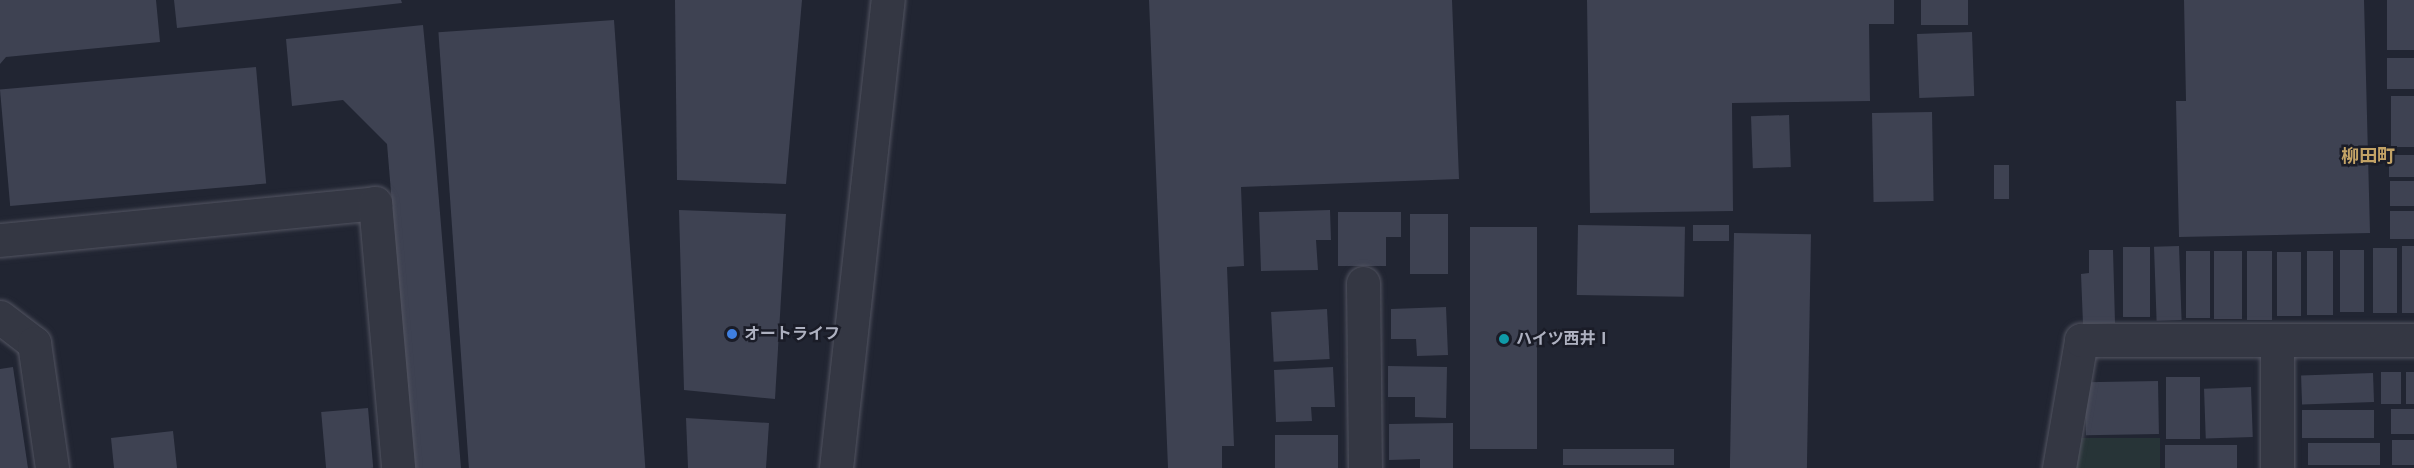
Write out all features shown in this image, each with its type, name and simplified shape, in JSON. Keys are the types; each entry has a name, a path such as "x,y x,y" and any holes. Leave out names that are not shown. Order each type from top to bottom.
{"street":[{"path":"836,468 888,0"},
{"path":"0,240 375,202 398,468"},
{"path":"1363,283 1365,468"},
{"path":"0,317 34,343 52,468"},
{"path":"2059,468 2081,340 2277,343 2414,340"},
{"path":"2277,343 2277,468"}],"shaded area":[{"path":"2074,438 2160,438 2160,468 2074,468"}],"building":[{"path":"0,0 156,0 160,42 6,57 0,64"},
{"path":"174,0 401,0 402,3 177,28"},
{"path":"675,0 802,0 786,184 677,180"},
{"path":"1149,0 1452,0 1459,179 1241,187 1244,266 1227,267 1234,446 1222,446 1222,468 1168,468"},
{"path":"1587,0 1894,0 1894,24 1869,24 1870,101 1732,103 1733,211 1590,213"},
{"path":"1921,0 1968,0 1968,25 1921,25"},
{"path":"2184,0 2364,0 2370,233 2179,237 2176,101 2186,101"},
{"path":"2387,0 2414,0 2414,50 2387,50"},
{"path":"614,20 645,468 469,468 438,32"},
{"path":"423,25 461,468 414,468 387,144 343,100 292,106 286,39"},
{"path":"1972,32 1974,96 1919,98 1917,34"},
{"path":"2387,58 2414,58 2414,89 2387,89"},
{"path":"256,67 266,184 10,206 0,89"},
{"path":"2391,96 2414,96 2414,147 2391,147"},
{"path":"1932,112 1934,201 1874,202 1872,113"},
{"path":"1789,115 1791,167 1753,168 1751,116"},
{"path":"2389,155 2414,155 2414,177 2389,177"},
{"path":"1994,165 2009,165 2009,199 1994,199"},
{"path":"2390,181 2414,181 2414,206 2390,206"},
{"path":"679,210 786,214 775,399 684,390"},
{"path":"1330,210 1331,240 1316,240 1318,270 1261,271 1259,212"},
{"path":"2390,211 2414,211 2414,239 2390,239"},
{"path":"1338,212 1401,212 1401,237 1386,237 1386,266 1338,266"},
{"path":"1410,214 1448,214 1448,274 1410,274"},
{"path":"1578,225 1685,227 1684,297 1577,295"},
{"path":"1693,225 1729,225 1729,241 1693,241"},
{"name":"ハイツ西井Ⅰ","path":"1470,227 1537,227 1537,449 1470,449"},
{"path":"1734,233 1811,234 1807,468 1730,468"},
{"path":"2179,246 2182,320 2157,321 2154,247"},
{"path":"2402,246 2414,246 2414,313 2402,313"},
{"path":"2123,247 2150,247 2150,317 2123,317"},
{"path":"2373,248 2397,248 2397,313 2373,313"},
{"path":"2089,250 2113,250 2115,323 2083,324 2081,274 2089,273"},
{"path":"2340,250 2364,250 2364,312 2340,312"},
{"path":"2186,251 2210,251 2210,318 2186,318"},
{"path":"2214,251 2242,251 2242,319 2214,319"},
{"path":"2247,251 2272,251 2272,320 2247,320"},
{"path":"2307,251 2333,251 2333,315 2307,315"},
{"path":"2277,252 2301,252 2301,316 2277,316"},
{"path":"1446,307 1448,355 1417,356 1416,339 1391,339 1391,309"},
{"path":"1327,309 1330,359 1274,362 1271,312"},
{"path":"1388,366 1447,367 1446,418 1415,417 1415,397 1388,397"},
{"path":"13,367 28,468 0,468 0,369"},
{"path":"1333,367 1335,407 1311,407 1312,421 1276,422 1274,370"},
{"path":"2381,372 2401,372 2401,404 2381,404"},
{"path":"2406,372 2414,372 2414,404 2406,404"},
{"path":"2373,373 2374,402 2302,404 2301,376"},
{"path":"2166,377 2200,377 2200,439 2166,439"},
{"path":"2158,381 2159,434 2086,435 2085,382"},
{"path":"2251,387 2253,437 2206,439 2204,389"},
{"path":"368,408 373,468 326,468 321,412"},
{"path":"2391,409 2414,409 2414,434 2391,434"},
{"path":"2302,410 2374,410 2374,438 2302,438"},
{"path":"686,418 769,423 766,468 688,468"},
{"path":"1453,423 1453,468 1420,468 1420,459 1389,460 1389,424"},
{"path":"173,431 177,468 114,468 111,438"},
{"path":"1275,435 1338,435 1338,468 1275,468"},
{"path":"2392,440 2414,440 2414,465 2392,465"},
{"path":"2308,443 2380,443 2380,465 2308,465"},
{"path":"2165,445 2237,445 2237,468 2165,468"},
{"path":"1563,449 1674,449 1674,465 1563,465"}],"place":[{"name":"オートライフ","path":"732,334"},
{"name":"ハイツ西井Ⅰ","path":"1504,339"}],"district":[{"name":"柳田町","path":"2368,157"}]}
